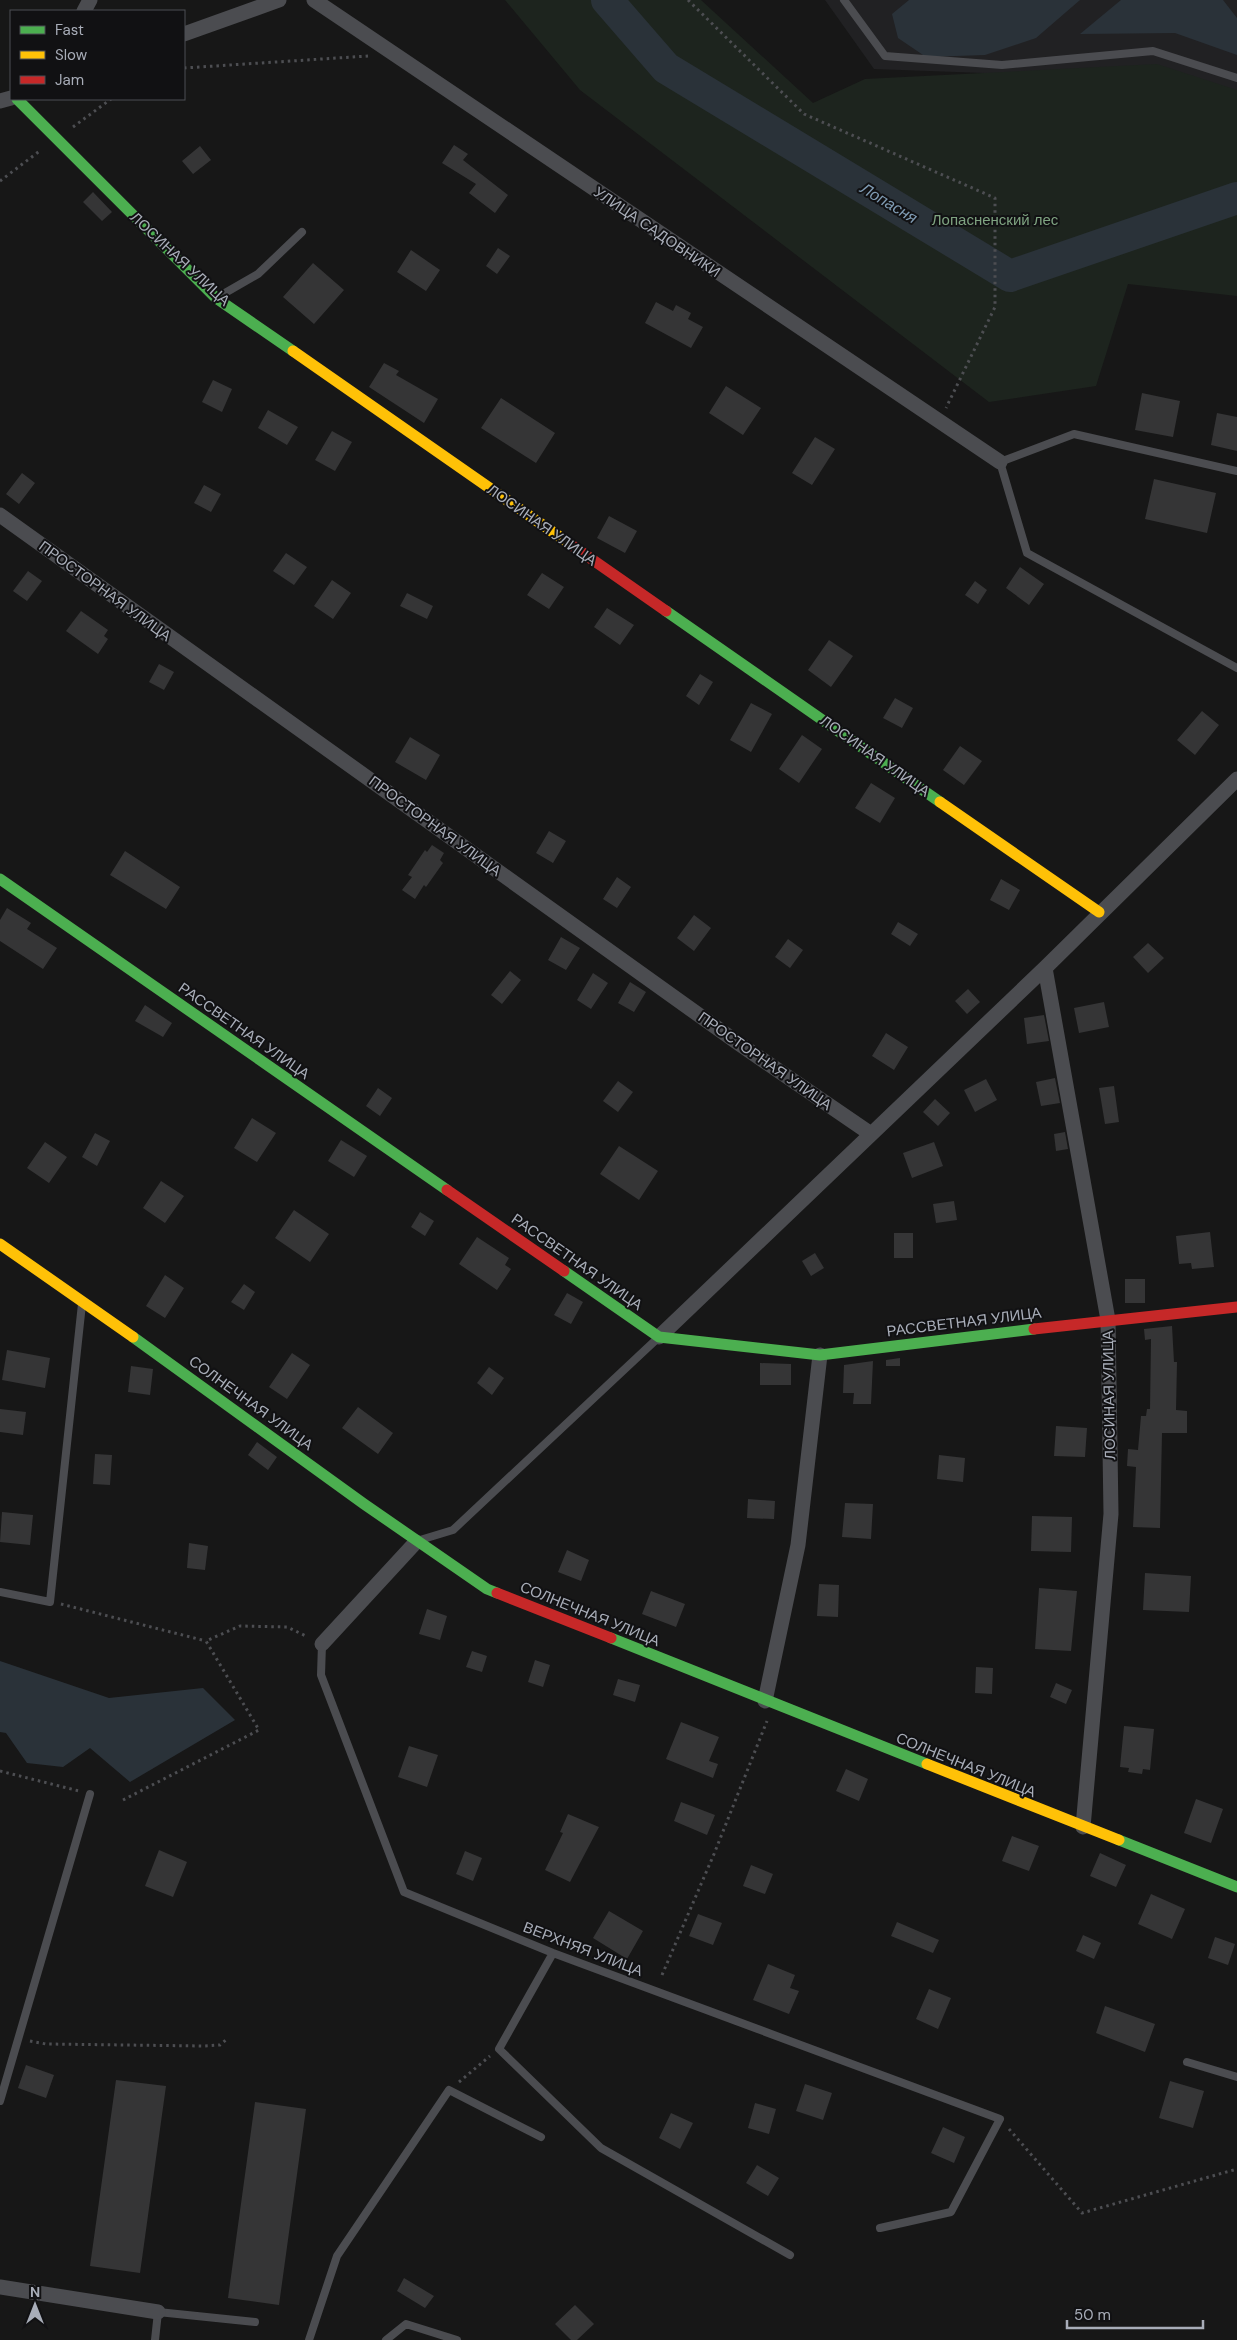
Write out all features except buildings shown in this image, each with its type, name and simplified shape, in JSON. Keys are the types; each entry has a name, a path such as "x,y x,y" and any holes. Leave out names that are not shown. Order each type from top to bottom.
{"street":[{"path":"185,34 279,0"},
{"name":"УЛИЦА САДОВНИКИ","path":"314,0 1000,462"},
{"name":"ЛОСИНАЯ УЛИЦА","path":"18,100 216,298 1099,912"},
{"name":"ПРОСТОРНАЯ УЛИЦА","path":"0,515 722,1032 871,1134"},
{"path":"659,1337 1045,968 1099,912 1237,779"},
{"name":"РАССВЕТНАЯ УЛИЦА","path":"0,878 659,1337 820,1355 1108,1320 1237,1307"},
{"name":"ЛОСИНАЯ УЛИЦА","path":"1045,968 1108,1320 1111,1514 1083,1827"},
{"name":"СОЛНЕЧНАЯ УЛИЦА","path":"0,1244 82,1300 416,1542 487,1589 1237,1887"},
{"path":"770,1702 798,1545 820,1355"},
{"path":"322,1644 416,1542"},
{"path":"0,2287 158,2312"}],"lane":[{"path":"844,0 885,56 1002,65 1153,51 1237,78"},
{"path":"216,298 258,274 302,232"},
{"path":"1237,471 1074,434 1000,462 1027,553 1237,668"},
{"path":"0,1592 50,1602 82,1300"},
{"path":"416,1542 453,1530 659,1337"},
{"name":"ВЕРХНЯЯ УЛИЦА","path":"322,1644 321,1675 404,1892 553,1953 1000,2119"},
{"path":"0,2101 20,2039 90,1794"},
{"path":"553,1953 498,2049 601,2148 790,2255"},
{"path":"1187,2062 1237,2077"},
{"path":"309,2340 337,2256 449,2090 541,2137"},
{"path":"880,2228 951,2212 1000,2119"},
{"path":"155,2340 158,2312 255,2322"},
{"path":"386,2340 406,2324 457,2340"}],"path":[{"path":"688,0 804,114 995,198 995,307 939,422"},
{"path":"185,68 394,54"},
{"path":"50,1602 206,1641 240,1626 287,1627 322,1644"},
{"path":"123,1800 259,1730 206,1641"},
{"path":"662,1975 714,1854 770,1702"},
{"path":"0,1772 90,1794"},
{"path":"20,2039 46,2044 204,2046 220,2045 227,2039"},
{"path":"449,2090 498,2049"},
{"path":"1000,2119 1082,2213 1237,2169"}],"shaded area":[{"path":"825,0 1237,0 1237,93 1154,79 874,69"},
{"path":"909,0 1080,0 1036,38 985,55 926,57 898,38 892,14"},
{"path":"1121,0 1223,0 1237,18 1237,55 1175,33 1080,34"},
{"path":"0,1661 109,1698 203,1688 235,1720 130,1782 90,1748 63,1767 27,1763 6,1733 0,1732"}],"green space":[{"name":"Лопасненский лес","path":"505,0 701,0 813,103 865,79 1157,64 1237,90 1237,296 1128,284 1096,386 989,402 580,90"}],"waterway":[{"name":"Лопасня","path":"607,0 666,68 1010,276 1237,198"}],"traffic: fast":[{"path":"18,100 216,298 293,351"},
{"path":"666,611 940,802"},
{"path":"0,879 447,1190"},
{"path":"564,1271 659,1337 820,1355 1034,1329"},
{"path":"133,1337 364,1504 487,1589 497,1593"},
{"path":"611,1638 927,1764"},
{"path":"1119,1840 1237,1887"}],"traffic: slow":[{"path":"293,351 570,544"},
{"path":"940,802 1099,912"},
{"path":"0,1244 133,1337"},
{"path":"927,1764 1119,1840"}],"traffic: jam":[{"path":"570,544 666,611"},
{"path":"447,1190 564,1271"},
{"path":"1034,1329 1237,1307"},
{"path":"497,1593 611,1638"}]}
